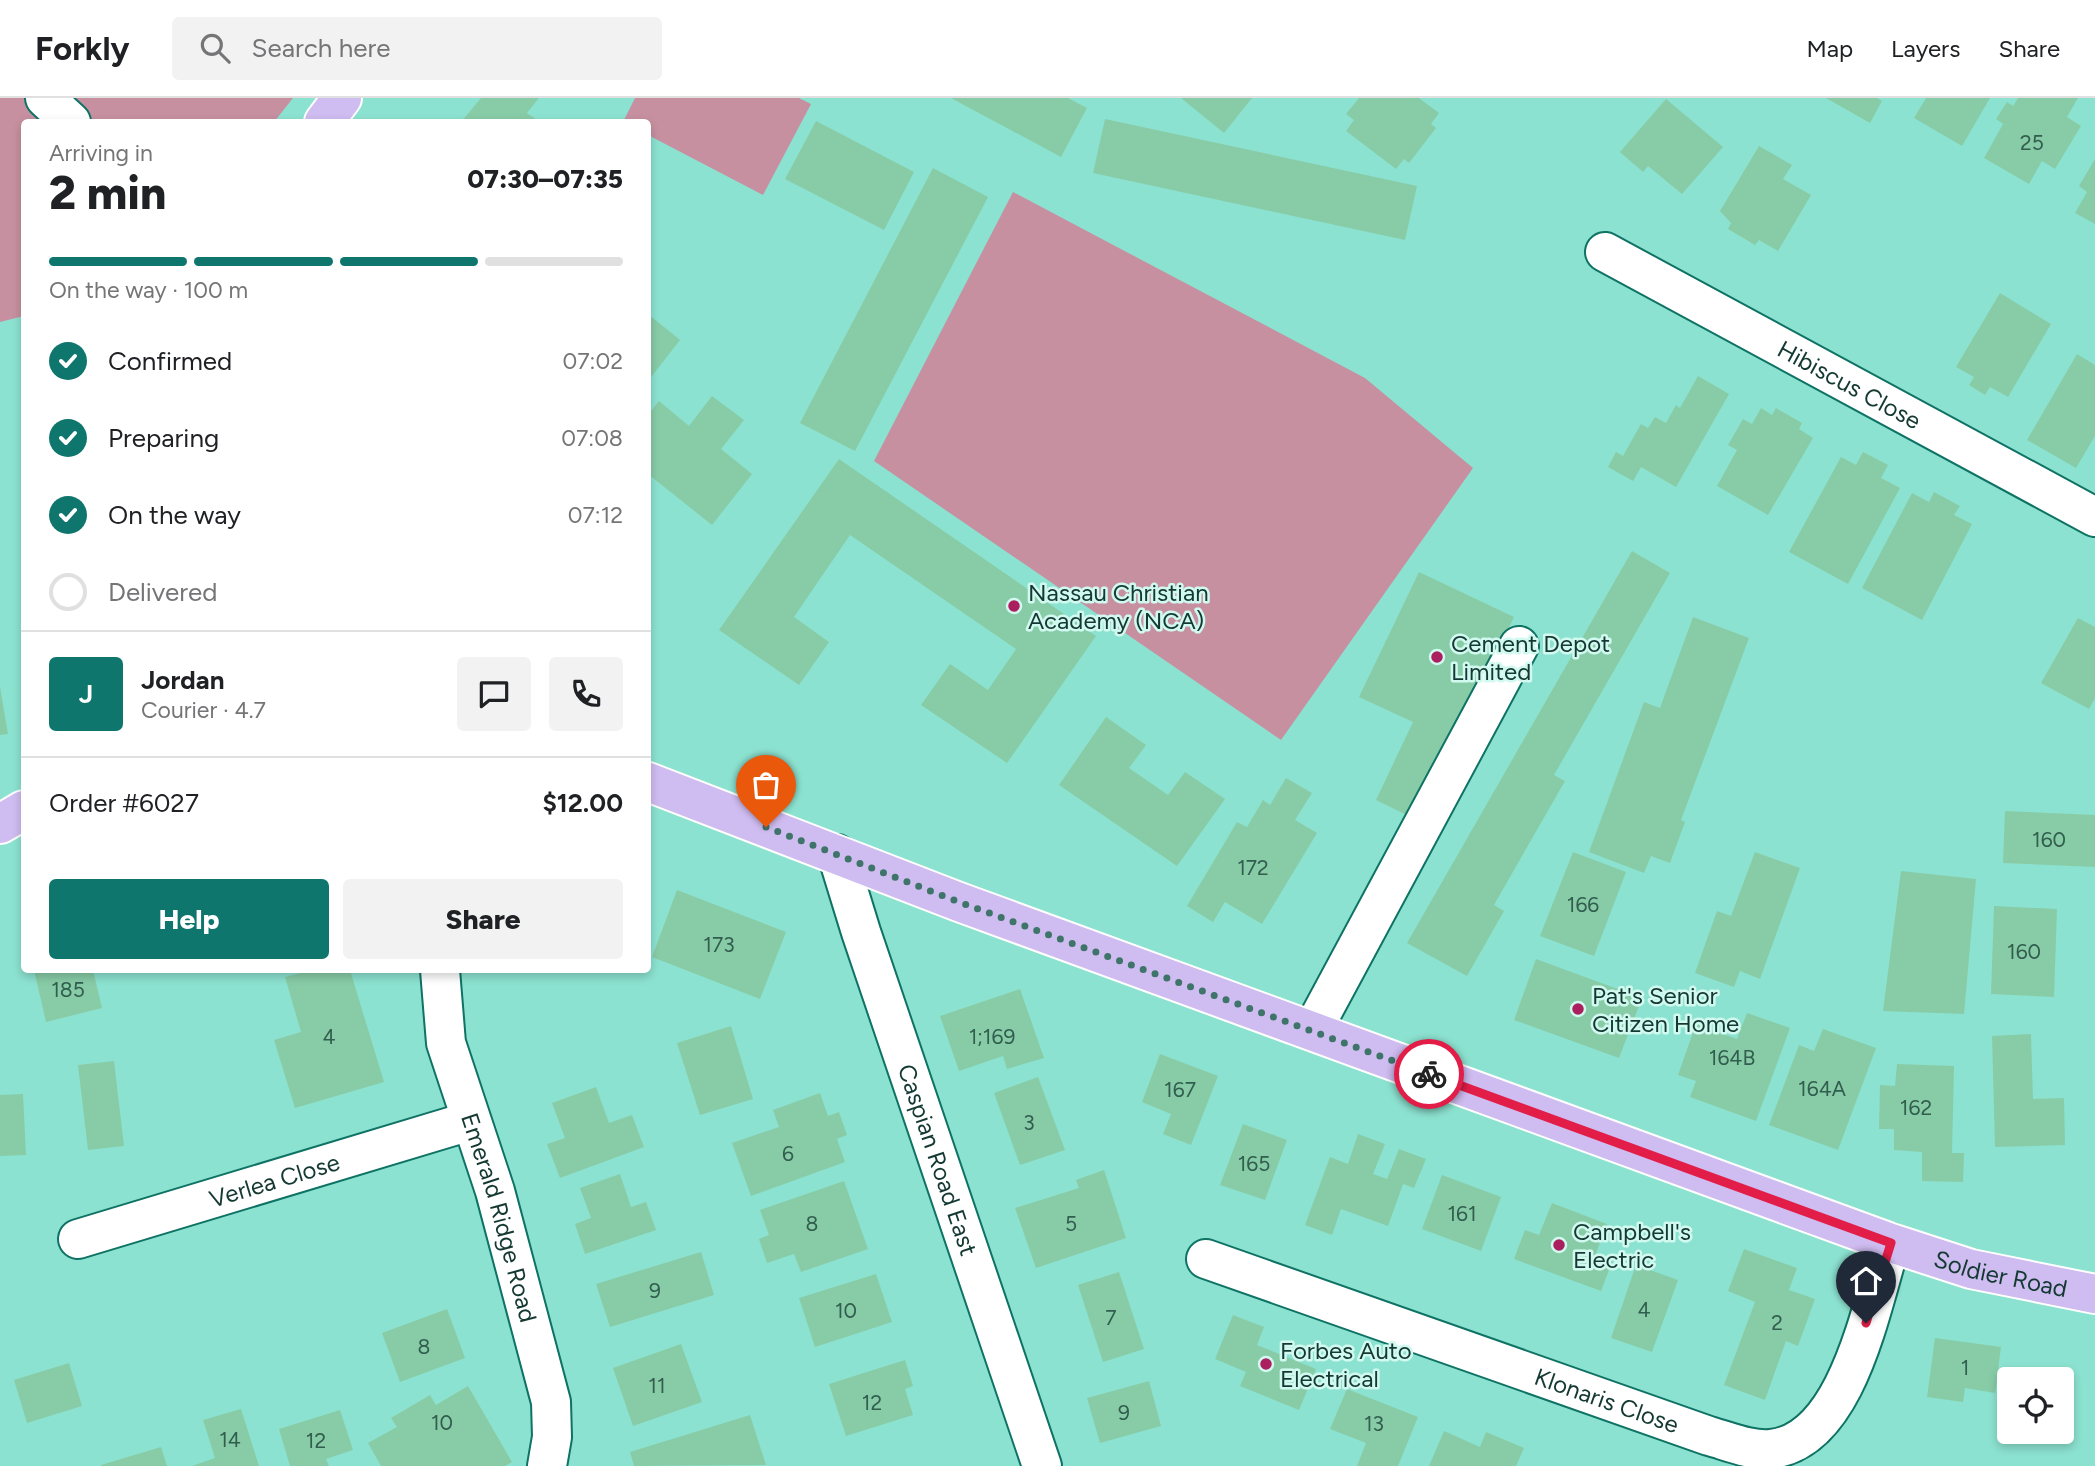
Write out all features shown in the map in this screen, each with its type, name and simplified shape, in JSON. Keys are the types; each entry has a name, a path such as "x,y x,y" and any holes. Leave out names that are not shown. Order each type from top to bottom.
{"main road":[{"path":"326,119 342,98"},
{"name":"Soldier Road","path":"651,783 959,902 1891,1243 1971,1269 2095,1294"},
{"path":"0,824 21,812"}],"street":[{"path":"45,98 68,119"},
{"name":"Hibiscus Close","path":"1605,253 2095,517"},
{"path":"1311,1031 1519,646"},
{"name":"Caspian Road East","path":"837,854 1042,1466"},
{"name":"Emerald Ridge Road","path":"440,973 446,1043 495,1191 551,1402 552,1437 547,1466"},
{"name":"Verlea Close","path":"78,1239 470,1121"},
{"name":"Klonaris Close","path":"1206,1259 1709,1436 1751,1448 1770,1449 1792,1444 1808,1434 1825,1419 1837,1400 1849,1376 1891,1243"}],"shaded area":[{"path":"0,98 293,98 276,119 21,119 21,317 0,322"},
{"path":"635,98 799,98 811,104 763,195 651,137 651,119 624,119"},
{"path":"1013,192 1365,378 1473,468 1281,740 874,461"}],"building":[{"path":"481,98 539,98 527,113 536,119 464,119"},
{"path":"951,98 1068,98 1087,108 1061,157"},
{"path":"1181,98 1252,98 1224,133"},
{"path":"1359,98 1419,98 1439,113 1431,124 1436,128 1409,163 1404,159 1396,169 1346,131 1354,120 1346,114"},
{"path":"1826,98 1877,98 1882,101 1870,123"},
{"path":"1926,98 1990,98 1962,146 1914,118"},
{"path":"2018,98 2078,98 2067,117 2081,126 2055,169 2042,161 2029,184 1984,158 2003,124 1996,119 2007,102 2013,106"},
{"path":"1666,99 1723,147 1682,194 1648,166 1643,172 1620,152"},
{"path":"1105,119 1417,186 1405,240 1093,173"},
{"path":"816,121 914,172 884,230 785,179"},
{"path":"1759,146 1792,165 1783,179 1811,195 1778,251 1759,240 1755,245 1728,229 1731,223 1720,211"},
{"path":"2095,159 2095,224 2075,213 2087,192 2079,186"},
{"path":"933,168 988,197 855,451 800,423"},
{"path":"2000,293 2051,324 2008,397 1990,387 1985,395 1969,385 1974,377 1956,367"},
{"path":"651,316 680,340 651,377"},
{"path":"2077,354 2095,365 2095,436 2076,468 2027,440"},
{"path":"1698,376 1729,394 1676,487 1641,467 1633,481 1608,467 1616,452 1623,456 1641,424 1648,428 1655,417 1666,423 1676,405 1680,408"},
{"path":"712,396 744,420 721,449 752,474 712,525 651,476 651,411 659,401 689,426"},
{"path":"1761,408 1772,415 1776,408 1802,423 1799,429 1813,438 1768,515 1717,486 1737,450 1728,445 1743,419 1752,424"},
{"path":"1863,452 1888,465 1881,478 1900,488 1848,584 1789,552 1841,457 1856,465"},
{"path":"839,459 1096,636 1007,763 921,705 950,664 988,690 1016,649 850,535 794,617 829,642 799,685 719,630"},
{"path":"1934,492 1960,506 1954,515 1972,524 1922,620 1862,588 1912,493 1929,502"},
{"path":"1632,551 1670,573 1554,775 1565,781 1494,905 1504,911 1467,976 1407,943"},
{"name":"Cement Depot Limited","path":"1419,572 1514,617 1417,820 1376,800 1413,722 1359,697"},
{"path":"1693,617 1749,638 1681,820 1685,822 1670,863 1651,856 1644,873 1589,852 1644,702 1660,708"},
{"path":"2078,618 2095,627 2095,698 2089,709 2041,683"},
{"path":"0,687 8,734 0,735"},
{"path":"1106,717 1146,745 1129,768 1168,795 1185,772 1225,799 1177,866 1059,785"},
{"path":"1286,778 1312,793 1295,820 1317,833 1262,924 1225,902 1213,922 1187,906 1237,822 1247,827 1263,800 1270,805"},
{"path":"2005,811 2095,815 2095,867 2003,863"},
{"name":"Pat's Senior Citizen Home","path":"1573,852 1626,872 1594,956 1540,936"},
{"path":"1755,852 1800,868 1760,979 1740,971 1734,987 1695,973 1717,911 1731,916"},
{"path":"1901,871 1976,879 1964,1014 1883,1011"},
{"path":"677,890 786,932 760,999 652,957"},
{"path":"1994,906 2057,909 2054,997 1991,994"},
{"name":"Pat's Senior Citizen Home","path":"1536,959 1642,998 1619,1058 1514,1020"},
{"path":"35,973 94,973 102,1008 46,1022"},
{"path":"300,973 351,973 384,1082 295,1108 274,1040 301,1032 285,977"},
{"path":"1020,989 1044,1058 1007,1069 1003,1056 959,1071 940,1016"},
{"path":"1747,1013 1790,1028 1756,1121 1690,1097 1696,1081 1678,1075 1696,1024 1737,1039"},
{"path":"731,1026 753,1099 700,1115 677,1043"},
{"path":"1823,1029 1876,1048 1838,1150 1769,1125 1799,1045 1814,1051"},
{"path":"2031,1034 2033,1099 2064,1098 2065,1145 1995,1147 1992,1036"},
{"path":"1160,1054 1218,1076 1191,1145 1163,1134 1171,1114 1142,1102"},
{"path":"114,1061 124,1146 88,1150 78,1065"},
{"path":"1897,1064 1954,1066 1952,1153 1964,1153 1963,1182 1922,1181 1922,1152 1894,1150 1894,1129 1879,1129 1880,1085 1895,1086"},
{"path":"1038,1077 1065,1150 1020,1165 994,1093"},
{"path":"596,1087 609,1123 632,1115 644,1147 560,1178 547,1144 565,1138 552,1103"},
{"path":"820,1093 828,1116 839,1112 847,1135 837,1139 845,1162 751,1196 732,1143 779,1127 773,1110"},
{"path":"23,1094 26,1155 0,1156 0,1095"},
{"path":"1243,1124 1287,1140 1265,1200 1220,1185"},
{"path":"1358,1134 1385,1144 1373,1174 1387,1179 1399,1149 1426,1159 1414,1188 1403,1184 1388,1226 1341,1209 1332,1235 1305,1225 1330,1157 1348,1164"},
{"path":"1104,1170 1126,1238 1036,1268 1015,1208 1079,1188 1076,1180"},
{"path":"620,1174 631,1207 646,1202 656,1230 585,1254 575,1224 591,1218 580,1188"},
{"path":"1442,1175 1501,1197 1481,1251 1422,1229"},
{"path":"844,1181 868,1249 801,1272 794,1254 767,1263 759,1239 769,1235 760,1210"},
{"name":"Campbell's Electric","path":"1552,1203 1607,1224 1595,1256 1612,1262 1601,1291 1514,1259 1525,1230 1539,1235"},
{"path":"1744,1249 1797,1268 1789,1290 1815,1299 1798,1346 1786,1341 1765,1400 1724,1385 1755,1302 1728,1291"},
{"path":"701,1252 714,1295 610,1327 596,1284"},
{"path":"1636,1265 1678,1280 1652,1352 1611,1338"},
{"path":"1119,1272 1144,1349 1103,1362 1078,1285"},
{"path":"876,1274 892,1322 815,1347 799,1298"},
{"path":"447,1309 465,1358 400,1382 382,1333"},
{"name":"Forbes Auto Electrical","path":"1233,1315 1264,1327 1257,1345 1316,1369 1299,1410 1240,1386 1246,1372 1215,1359"},
{"path":"1935,1338 2001,1347 1995,1393 1965,1388 1963,1402 1927,1397"},
{"path":"681,1344 702,1402 633,1426 613,1368"},
{"path":"905,1360 913,1386 905,1389 913,1415 846,1436 829,1384"},
{"path":"69,1363 82,1406 27,1423 14,1380"},
{"path":"1149,1381 1161,1426 1100,1443 1087,1398"},
{"path":"468,1386 512,1462 505,1466 381,1466 368,1443 397,1427 391,1418 430,1395 436,1405"},
{"path":"1347,1389 1418,1417 1398,1466 1357,1466 1366,1443 1330,1429"},
{"path":"241,1409 259,1466 192,1466 215,1458 203,1420"},
{"path":"340,1410 353,1450 326,1459 329,1466 290,1466 279,1429"},
{"path":"750,1415 766,1465 634,1466 630,1452"},
{"path":"1444,1431 1480,1447 1486,1432 1524,1448 1516,1466 1429,1466"},
{"path":"161,1447 167,1466 101,1466 101,1465"}],"way so far":[{"path":"766,827 959,902 1429,1074"}],"place":[{"name":"Nassau Christian Academy (NCA)","path":"1014,606"},
{"name":"Cement Depot Limited","path":"1437,657"},
{"name":"Pat's Senior Citizen Home","path":"1578,1009"},
{"name":"Campbell's Electric","path":"1559,1245"},
{"name":"Forbes Auto Electrical","path":"1266,1364"}],"route":[{"path":"1429,1074 1891,1243 1866,1323"}]}
